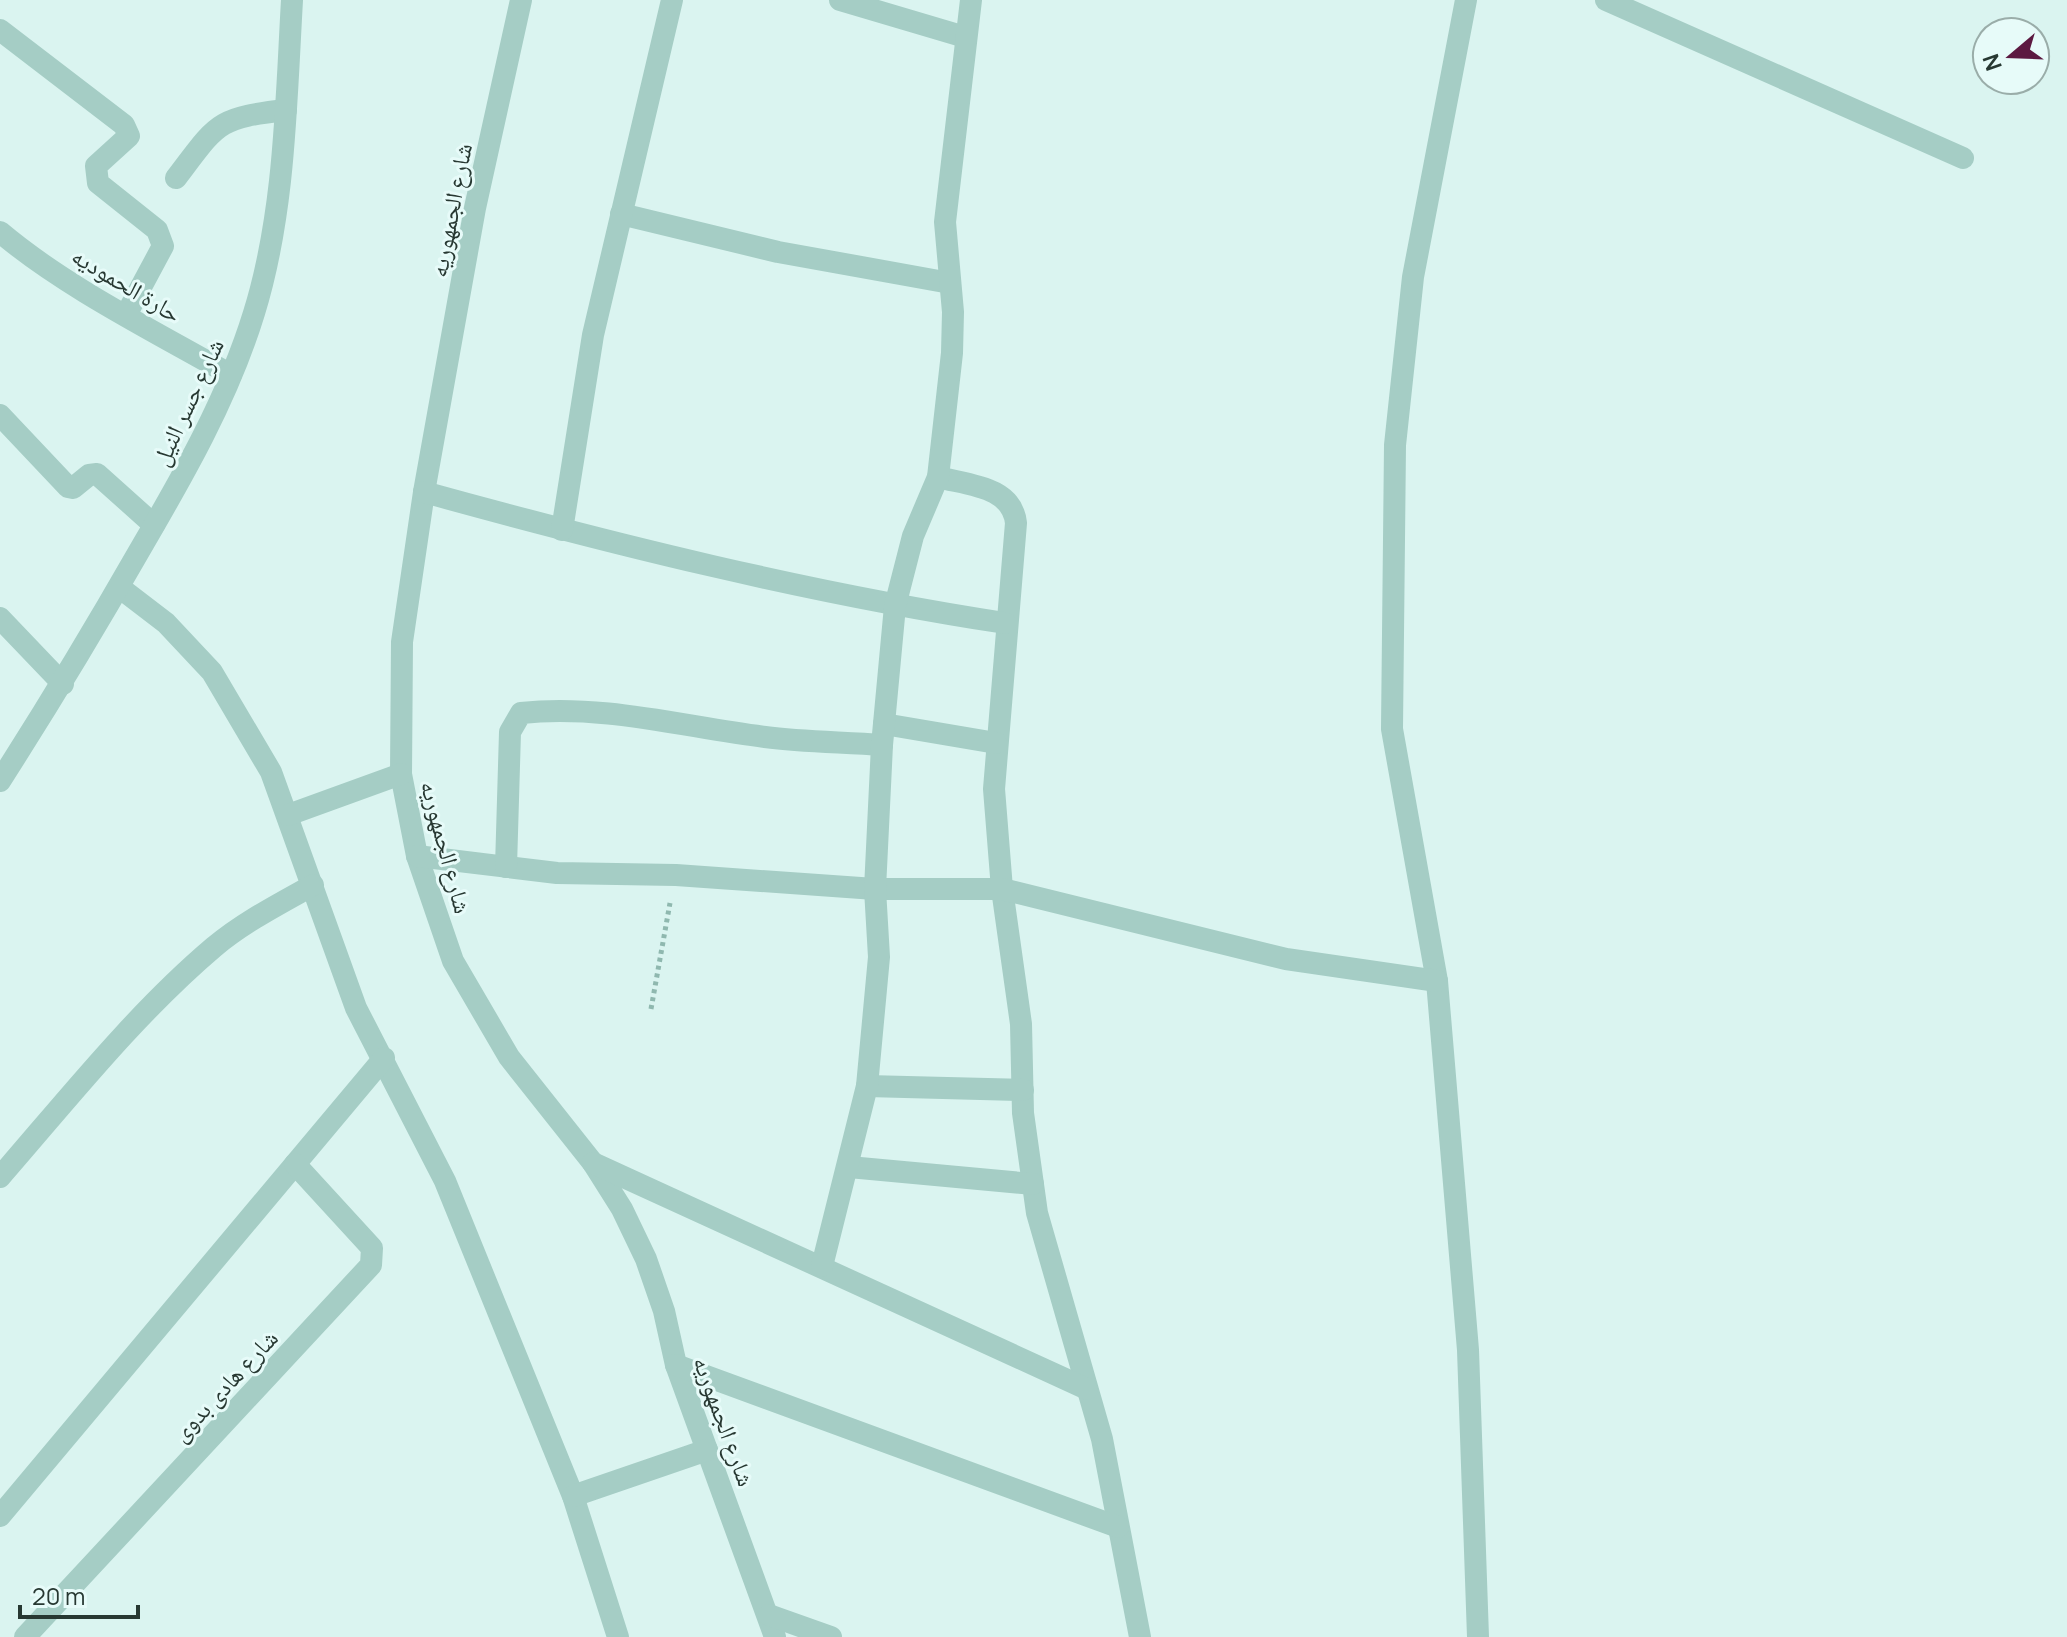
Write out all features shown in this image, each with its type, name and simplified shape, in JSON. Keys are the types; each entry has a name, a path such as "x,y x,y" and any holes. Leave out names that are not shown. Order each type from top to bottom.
{"street":[{"name":"شارع جسر النيل","path":"0,781 63,684 119,587 207,430 231,375 254,313 271,244 286,110 292,0"},
{"name":"شارع الجمهوريه","path":"521,0 475,208 424,492 402,642 401,774 417,856 438,922 479,1011 517,1068 593,1163 622,1209 646,1259 664,1311 676,1365 775,1637"},
{"path":"562,530 593,335 672,0"},
{"path":"840,0 965,37"},
{"path":"822,1266 867,1086 879,957 875,889 883,734 895,606 913,536 938,477 952,353 945,222 971,0"},
{"path":"1466,0 1413,277 1395,445 1392,729 1437,981 1468,1350 1478,1637"},
{"path":"1606,0 1963,158"},
{"path":"0,30 124,125 129,136 96,166 98,183 157,230 163,246 126,315"},
{"path":"176,178 213,130 225,122 239,115 286,110"},
{"path":"621,214 778,252 950,283"},
{"name":"حارة الحموديه","path":"0,232 19,248 126,315 231,375"},
{"path":"0,415 68,487 73,488 89,475 97,474 154,525"},
{"path":"938,477 1001,494 1015,508 994,789 1002,889 1019,1009 1023,1090 1033,1184 1037,1213 1102,1439 1140,1637"},
{"path":"424,492 562,530 895,606 1005,623"},
{"path":"119,587 166,623 212,672 257,745 288,815 356,1008 445,1181 573,1496 618,1637"},
{"path":"0,618 63,684"},
{"path":"506,867 510,732 521,713 562,710 614,713 768,737 883,734 996,743"},
{"path":"288,815 401,774"},
{"path":"417,856 557,873 676,875 875,889 1002,889 1286,959 1437,981"},
{"path":"0,1177 91,1072 213,948 248,922 313,885"},
{"path":"0,1516 384,1058"},
{"path":"867,1086 1023,1090"},
{"path":"593,1163 1087,1389"},
{"name":"شارع هادى بدوى","path":"25,1637 371,1265 372,1248 295,1164"},
{"path":"849,1167 1033,1184"},
{"path":"676,1365 1118,1527"},
{"path":"573,1496 707,1450"},
{"path":"769,1615 831,1637"}],"path":[{"path":"651,1009 676,875"}]}
